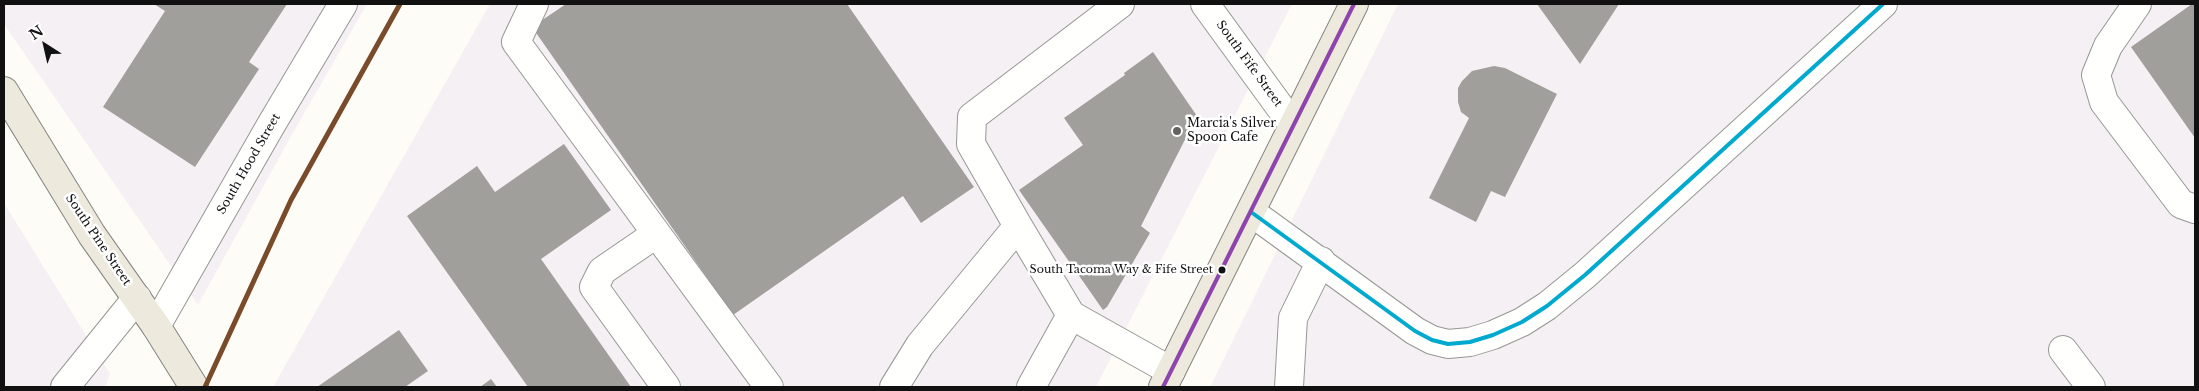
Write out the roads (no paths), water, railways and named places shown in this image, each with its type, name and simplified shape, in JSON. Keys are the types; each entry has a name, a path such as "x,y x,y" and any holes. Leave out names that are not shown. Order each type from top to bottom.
{"main road":[{"path":"1167,379 1354,4"},
{"name":"South Pine Street","path":"4,91 92,235 156,326 194,387"}],"street":[{"name":"South Hood Street","path":"156,326 271,124 343,4"},
{"path":"534,4 516,42 769,387"},
{"path":"1120,4 972,117 971,144 1071,315 1167,379"},
{"name":"South Fife Street","path":"1205,4 1292,125"},
{"path":"1251,212 1415,331 1432,340 1448,344 1470,342 1493,335 1522,322 1547,306 1585,275 1883,4"},
{"path":"2137,4 2108,46 2096,75 2104,102 2181,204 2195,209"},
{"path":"894,387 920,345 1018,226"},
{"path":"656,234 602,272 594,287 666,387"},
{"path":"1290,387 1293,318 1321,261"},
{"path":"65,387 137,298"},
{"path":"1031,387 1071,315"},
{"path":"2064,350 2091,387"}],"place":[{"name":"Marcia's Silver Spoon Cafe","path":"1177,131"},
{"name":"South Tacoma Way & Fife Street","path":"1222,270"}]}
